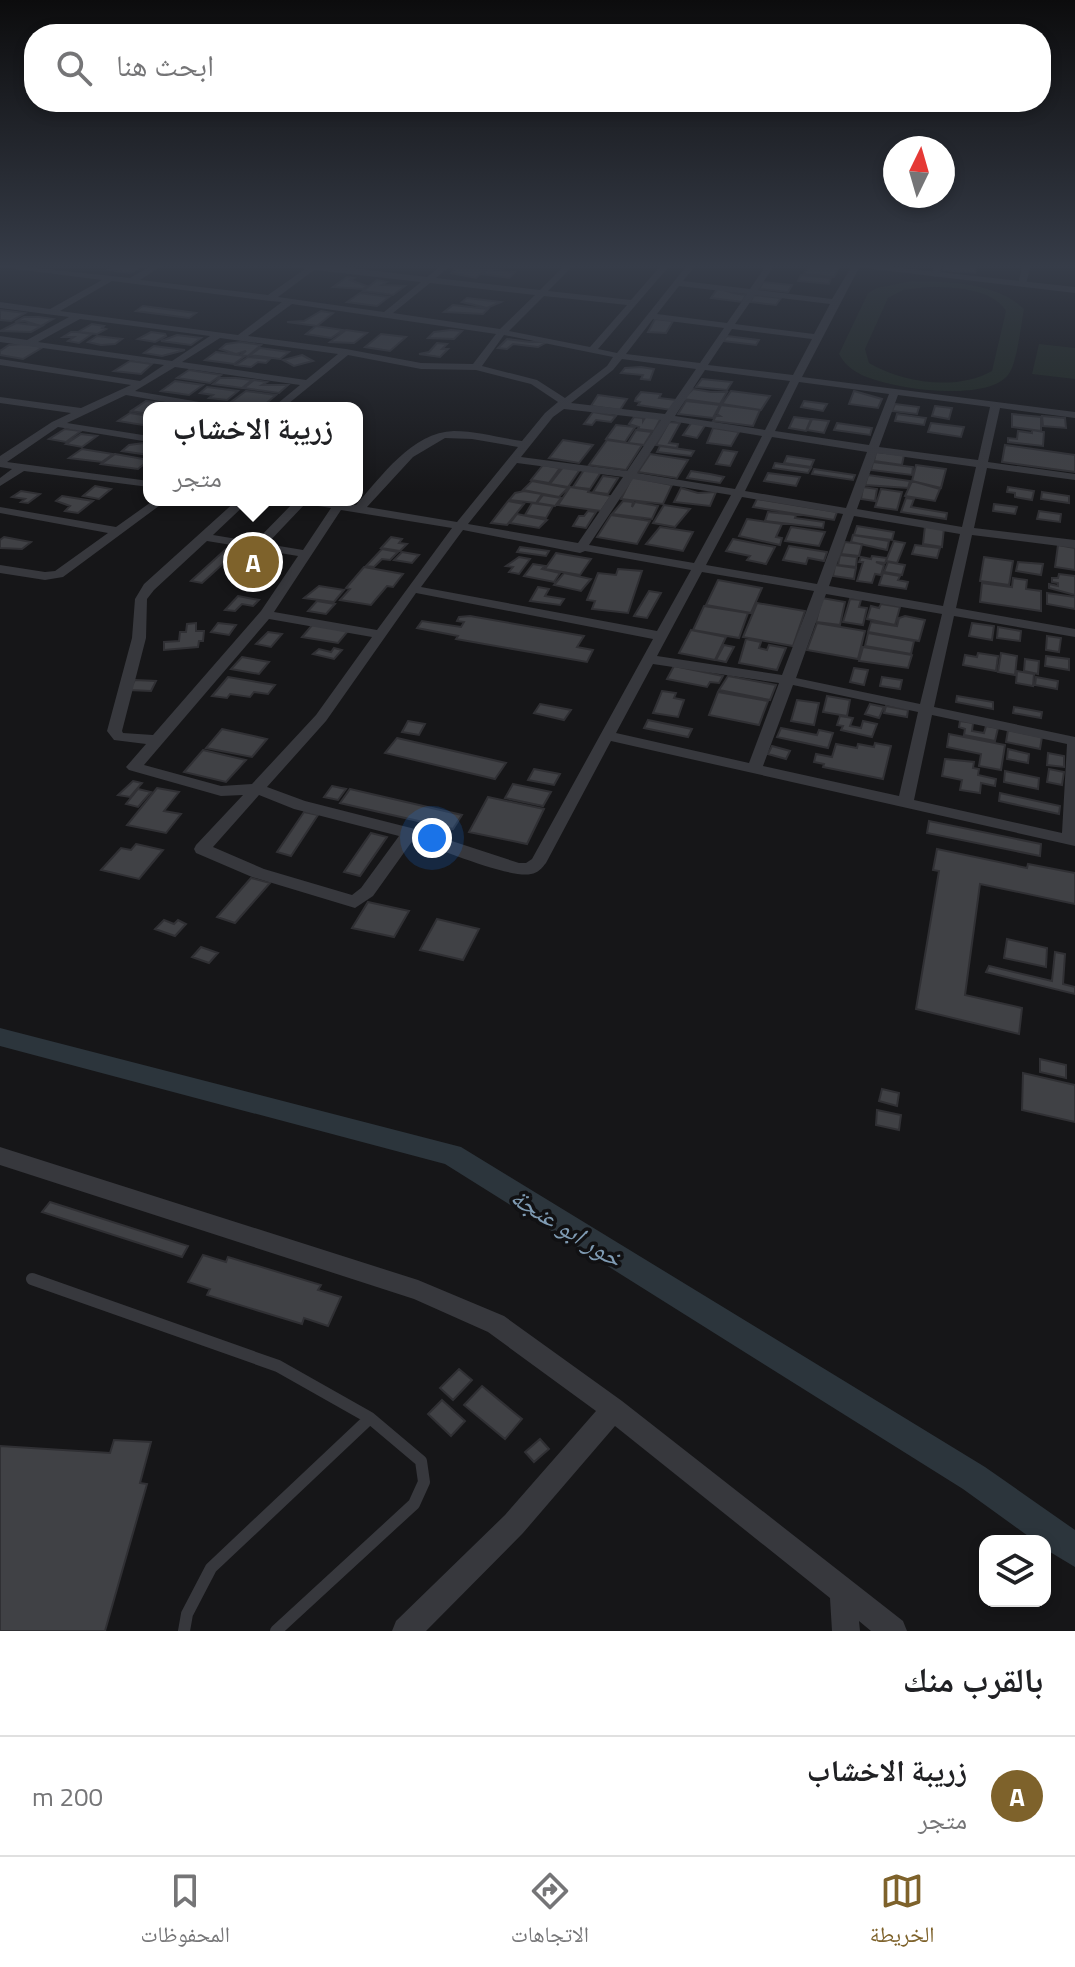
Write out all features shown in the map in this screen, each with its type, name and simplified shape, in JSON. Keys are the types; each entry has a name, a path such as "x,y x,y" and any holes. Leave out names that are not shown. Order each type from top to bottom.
{"street":[{"path":"8,340 308,383"},
{"path":"28,343 33,340"},
{"path":"0,462 56,424 142,384 210,340"},
{"path":"263,340 421,366 476,367 534,382 561,403 1075,477"},
{"path":"476,367 496,340"},
{"path":"543,340 620,356 1075,415"},
{"path":"592,350 601,340"},
{"path":"409,833 367,892 355,902 310,890 202,849 321,718 413,589 513,459 561,403 597,381 633,340"},
{"path":"580,549 719,340"},
{"path":"815,340 739,492 697,569 660,636 650,659 538,863 530,869 518,869 409,833 300,805 257,789 221,791 134,767 266,614 338,506 580,549 697,569 819,590 949,611 1075,633"},
{"path":"27,366 59,348"},
{"path":"284,402 346,352"},
{"path":"0,362 142,384"},
{"path":"754,771 895,390"},
{"path":"124,392 182,402"},
{"path":"0,400 79,411"},
{"path":"905,803 996,404"},
{"path":"56,424 143,438"},
{"path":"363,505 400,466 439,436 455,435 525,445"},
{"path":"513,459 739,492 966,531 1075,544"},
{"path":"0,462 143,483"},
{"path":"0,483 22,467"},
{"path":"0,569 45,576 59,574 153,506"},
{"path":"158,740 119,737 114,731 139,638 141,599 149,587 238,506"},
{"path":"258,546 297,506"},
{"path":"359,509 362,506"},
{"path":"0,510 120,531"},
{"path":"206,537 306,554"},
{"path":"413,589 660,636"},
{"path":"266,614 382,635"},
{"path":"607,736 1072,840 1075,741 787,680 650,659"},
{"path":"0,1156 462,1307 496,1324 613,1409 893,1631"},
{"path":"406,1631 495,1547 572,1462 613,1409"},
{"path":"843,1593 846,1631"}],"lane":[{"path":"32,1279 278,1366 370,1418 421,1461 424,1482 414,1504 276,1631"},
{"path":"184,1631 187,1614 211,1568 370,1418"}],"shaded area":[{"path":"846,340 869,340 865,349 869,363 898,376 947,383 992,371 999,340 1018,340 1008,375 997,384 959,391 914,388 874,379 853,370 839,354"},
{"path":"1039,344 1075,348 1075,379 1032,374"}],"building":[{"path":"120,340 115,344 101,345 88,342"},
{"path":"163,340 198,340 191,345 161,341"},
{"path":"333,340 358,340 354,343 330,342"},
{"path":"373,340 402,340 390,351 365,347"},
{"path":"506,340 547,342 538,347 513,344 507,349 498,348"},
{"path":"724,340 759,340 756,345"},
{"path":"437,343 447,344 442,349 448,349 440,357 419,354 429,352"},
{"path":"226,344 261,345 248,356 241,355 246,351 236,354 220,349"},
{"path":"9,345 43,347 23,359 0,355 0,351"},
{"path":"154,346 185,350 162,356 144,353"},
{"path":"260,348 289,352 280,359 250,355"},
{"path":"216,352 245,356 234,364 205,360"},
{"path":"302,355 313,361 294,366 283,360"},
{"path":"248,357 270,359 251,367 236,365"},
{"path":"130,361 152,364 141,374 114,371"},
{"path":"625,368 654,369 650,380 641,379 643,375 621,373"},
{"path":"189,370 221,375 210,383 177,378"},
{"path":"220,378 252,380 242,388 213,384"},
{"path":"702,379 732,382 727,390 696,387"},
{"path":"254,380 267,382 262,385 288,385 279,393 244,388"},
{"path":"175,381 203,385 189,395 161,391"},
{"path":"207,387 238,391 227,400 209,398 213,395 200,393"},
{"path":"693,389 727,392 720,404 683,399"},
{"path":"246,391 276,395 268,402 231,402"},
{"path":"731,391 770,396 761,410 722,404"},
{"path":"854,391 882,399 878,408 849,404"},
{"path":"641,392 677,400 671,410 638,405 640,402 635,401"},
{"path":"598,395 627,399 620,410 591,406"},
{"path":"686,401 720,405 713,418 678,414"},
{"path":"804,401 827,404 823,411 801,407"},
{"path":"143,403 143,413 131,411"},
{"path":"895,404 919,407 917,414 892,411"},
{"path":"721,405 760,410 753,426 713,421 720,416 717,414"},
{"path":"935,406 952,408 949,419 932,416"},
{"path":"593,412 616,416 611,422 596,420 592,425 584,424"},
{"path":"130,413 143,415 143,425 118,421"},
{"path":"897,414 926,418 924,425 895,421"},
{"path":"1012,414 1041,417 1041,431 1012,427"},
{"path":"646,416 661,418 654,431 629,424 634,417 643,418 643,421"},
{"path":"1042,416 1065,418 1066,428 1043,426"},
{"path":"794,417 811,419 806,431 789,428"},
{"path":"812,419 829,421 824,433 807,430"},
{"path":"669,422 680,423 669,443 678,444 677,448 656,445"},
{"path":"692,422 706,424 697,438 683,435"},
{"path":"837,423 872,428 870,435 834,430"},
{"path":"931,423 964,427 961,437 928,432"},
{"path":"616,425 635,427 625,442 606,439"},
{"path":"713,428 739,432 731,446 707,443"},
{"path":"65,429 81,431 66,442 49,439"},
{"path":"636,430 652,432 644,445 628,443"},
{"path":"1032,430 1044,432 1043,446 1008,442 1008,438 1017,439 1018,431 1032,433"},
{"path":"81,434 97,436 82,447 66,444"},
{"path":"563,440 593,445 579,463 549,458"},
{"path":"607,440 642,445 626,470 589,465"},
{"path":"143,443 143,454 122,451 129,445"},
{"path":"1005,445 1075,455 1075,472 1002,462"},
{"path":"660,446 694,451 691,456 657,452"},
{"path":"82,449 113,454 102,462 69,458"},
{"path":"723,450 737,452 730,466 716,464"},
{"path":"876,452 904,455 902,465 874,461"},
{"path":"115,454 143,459 143,465 138,469 101,464"},
{"path":"650,454 688,460 677,478 638,472"},
{"path":"787,456 814,460 811,467 784,463"},
{"path":"873,462 913,467 912,475 871,470"},
{"path":"775,463 811,468 808,473 773,468"},
{"path":"543,465 560,468 549,483 531,480"},
{"path":"916,465 946,469 941,488 912,481"},
{"path":"564,466 581,468 568,487 550,484"},
{"path":"814,469 855,475 853,480 812,474"},
{"path":"584,470 601,472 590,489 573,487"},
{"path":"691,471 724,477 720,483 687,478"},
{"path":"768,473 800,477 796,486 764,481"},
{"path":"868,475 910,481 908,488 865,485"},
{"path":"603,476 618,478 608,494 593,492"},
{"path":"632,477 672,485 663,504 621,499"},
{"path":"532,481 568,488 559,497 523,490"},
{"path":"912,481 940,489 935,501 905,496"},
{"path":"95,486 111,489 99,499 83,496"},
{"path":"570,487 611,496 601,511 558,505"},
{"path":"863,487 877,489 875,501 861,499"},
{"path":"1008,487 1034,491 1032,500 1015,497 1015,493 1007,492"},
{"path":"681,488 698,493 716,492 710,506 674,502"},
{"path":"881,489 902,492 897,510 875,507"},
{"path":"21,491 40,494 28,503 21,502 25,499 12,497"},
{"path":"1042,492 1069,496 1069,503 1041,499"},
{"path":"515,493 542,494 536,503 509,500"},
{"path":"543,495 561,498 555,506 537,503"},
{"path":"62,496 93,501 78,513 65,511 70,506 56,501"},
{"path":"906,498 914,499 911,507 947,513 946,519 901,512"},
{"path":"757,499 837,512 834,520 753,507"},
{"path":"508,501 524,504 507,525 491,523"},
{"path":"623,501 633,502 632,507 635,502 658,506 652,519 612,514"},
{"path":"532,503 553,506 546,518 525,515"},
{"path":"994,504 1017,507 1015,514 993,511"},
{"path":"664,505 690,509 675,527 653,523"},
{"path":"588,511 596,512 586,528 573,526 579,516 584,516"},
{"path":"1039,511 1061,514 1060,522 1037,519"},
{"path":"768,512 824,522 823,528 765,521"},
{"path":"517,514 547,520 539,528 510,523"},
{"path":"611,515 650,521 637,544 597,537"},
{"path":"747,519 782,524 776,537 782,538 780,545 739,536"},
{"path":"857,526 894,532 892,540 854,535"},
{"path":"925,526 944,528 942,547 923,544"},
{"path":"660,527 693,532 683,551 646,544"},
{"path":"791,527 825,532 819,546 785,541"},
{"path":"853,535 889,541 887,550 851,542"},
{"path":"4,537 31,542 22,549 0,548 0,540"},
{"path":"391,537 402,539 399,543 407,544 400,551 381,548"},
{"path":"733,539 775,547 766,564 747,560 750,556 726,551"},
{"path":"894,541 905,543 897,563 886,561"},
{"path":"845,542 862,544 859,556 841,554"},
{"path":"915,545 940,548 937,558 912,554"},
{"path":"1058,545 1075,548 1075,570 1055,567"},
{"path":"789,546 827,552 824,561 808,558 806,564 783,560"},
{"path":"520,547 549,551 546,556 517,552"},
{"path":"226,549 237,551 202,583 191,581"},
{"path":"382,549 398,552 390,560 382,559 374,567 366,566"},
{"path":"402,552 419,555 412,563 394,560"},
{"path":"556,553 591,559 580,575 545,569"},
{"path":"840,555 857,557 856,567 838,565"},
{"path":"872,556 887,558 885,563 876,562 884,565 881,575 875,574 872,583 857,581 863,562 859,562 861,557 871,559"},
{"path":"519,557 530,559 519,574 509,572 513,567 506,566"},
{"path":"984,557 1013,561 1009,585 980,581"},
{"path":"888,562 905,565 902,575 884,572"},
{"path":"1018,562 1043,564 1041,575 1016,571"},
{"path":"533,564 560,573 554,582 524,576"},
{"path":"835,565 856,568 854,579 833,576"},
{"path":"364,567 403,574 393,587 387,586 371,605 340,600 350,589 346,588"},
{"path":"618,569 642,571 628,613 592,609 595,601 587,600 598,573 616,575"},
{"path":"564,573 591,579 581,591 554,585"},
{"path":"883,573 900,576 898,580 908,582 906,589 879,585"},
{"path":"1059,574 1075,576 1075,595 1049,588 1049,584 1058,586 1052,578 1058,578"},
{"path":"1013,578 1027,580 1026,589 1041,591 1041,611 980,602 982,583 1012,587"},
{"path":"718,580 762,588 751,613 706,605"},
{"path":"319,586 344,590 334,602 304,598"},
{"path":"538,587 549,589 545,596 564,599 560,605 530,601"},
{"path":"649,591 661,593 647,618 634,616"},
{"path":"1047,593 1075,597 1075,609 1047,604"},
{"path":"238,596 259,600 253,606 242,604 235,611 225,610"},
{"path":"822,598 845,602 840,625 816,622"},
{"path":"850,599 861,600 859,607 867,608 863,625 843,622"},
{"path":"317,601 335,604 326,614 308,611"},
{"path":"757,603 805,611 793,646 743,637"},
{"path":"881,604 900,607 895,625 867,619 871,606 879,608"},
{"path":"704,606 748,613 739,638 693,630"},
{"path":"470,616 584,636 577,647 593,650 587,662 456,639 458,636 417,628 422,621 461,627 464,622 457,621 459,617"},
{"path":"905,616 925,620 919,641 868,632 871,622 897,626 899,618"},
{"path":"196,623 196,631 204,631 203,641 199,641 198,647 164,650 164,642 179,641 180,632 186,632 187,624"},
{"path":"218,623 236,625 229,635 211,632"},
{"path":"817,623 865,631 858,659 807,650"},
{"path":"972,623 994,626 992,640 969,636"},
{"path":"313,624 348,631 338,643 302,637"},
{"path":"998,627 1021,631 1020,641 997,638"},
{"path":"691,630 726,637 715,660 679,653"},
{"path":"268,632 282,634 271,647 256,644"},
{"path":"868,633 914,641 911,654 865,646"},
{"path":"1047,636 1061,638 1059,652 1046,650"},
{"path":"746,639 761,642 759,648 767,650 769,645 786,648 777,670 739,663"},
{"path":"724,645 734,647 726,662 716,660"},
{"path":"863,647 912,655 908,668 859,661"},
{"path":"334,648 342,650 334,659 313,654 319,649 331,652"},
{"path":"978,653 998,656 996,671 963,665 965,655 977,657"},
{"path":"1001,653 1017,656 1015,675 998,672"},
{"path":"1046,656 1069,659 1069,670 1045,666"},
{"path":"242,657 269,662 259,674 231,669"},
{"path":"1025,659 1039,661 1038,674 1024,671"},
{"path":"674,666 723,676 719,683 710,682 707,687 667,679"},
{"path":"854,668 868,670 864,685 850,682"},
{"path":"1017,671 1034,674 1033,686 1016,683"},
{"path":"728,676 776,685 770,700 719,690"},
{"path":"228,677 275,685 268,694 254,692 250,697 230,694 227,698 212,696"},
{"path":"882,677 902,680 900,689 880,686"},
{"path":"1036,677 1058,681 1057,689 1035,685"},
{"path":"135,680 156,681 151,691 129,690"},
{"path":"662,691 676,693 674,698 684,700 678,717 653,713"},
{"path":"718,692 768,701 759,725 709,715"},
{"path":"827,696 850,700 847,716 823,712"},
{"path":"957,696 993,702 993,709 956,702"},
{"path":"797,700 819,703 814,725 791,721"},
{"path":"540,704 571,710 564,720 534,713"},
{"path":"870,704 884,707 879,718 865,714"},
{"path":"886,706 908,710 907,717 884,713"},
{"path":"1014,707 1042,712 1041,718 1013,713"},
{"path":"840,716 853,718 850,726 861,728 863,721 877,724 872,737 841,730 843,726 837,725"},
{"path":"648,720 692,729 688,737 644,728"},
{"path":"408,721 425,724 419,735 402,732"},
{"path":"960,721 973,723 972,731 984,733 986,726 998,728 995,741 964,735 965,729 959,727"},
{"path":"781,728 817,735 819,730 833,733 828,748 777,737"},
{"path":"222,729 267,739 252,757 206,748"},
{"path":"1008,730 1042,737 1040,749 1006,742"},
{"path":"949,734 1005,745 1001,770 979,766 981,754 947,747"},
{"path":"397,738 506,763 495,779 385,753"},
{"path":"875,743 891,746 883,779 823,767 824,764 814,762 816,754 832,757 836,744 857,748 858,744 874,747"},
{"path":"772,746 790,751 786,759 768,754"},
{"path":"1008,749 1029,754 1028,763 1007,759"},
{"path":"203,750 246,760 226,782 184,772"},
{"path":"1048,753 1064,756 1064,767 1047,765"},
{"path":"945,759 974,762 973,768 979,769 978,775 996,779 995,786 981,783 980,793 960,790 962,780 942,776"},
{"path":"534,769 560,774 554,785 528,780"},
{"path":"1049,769 1064,772 1062,785 1047,782"},
{"path":"1005,771 1039,778 1038,789 1004,782"},
{"path":"133,781 142,783 130,797 118,795"},
{"path":"513,784 551,792 543,806 505,798"},
{"path":"332,786 346,789 338,800 324,797"},
{"path":"157,788 179,792 164,811 181,814 166,833 127,825"},
{"path":"138,789 151,792 138,807 126,804"},
{"path":"350,789 462,815 453,829 340,803"},
{"path":"1000,793 1060,806 1059,814 999,801"},
{"path":"488,797 544,809 527,844 469,832"},
{"path":"304,812 318,815 291,856 277,852"},
{"path":"929,821 1041,844 1040,856 927,833"},
{"path":"371,833 387,837 360,876 344,872"},
{"path":"136,844 163,850 139,879 101,870 121,848 131,850"},
{"path":"937,849 1027,868 1028,864 1075,873 1075,904 980,884 965,995 1022,1008 1019,1034 916,1009 939,871 933,870"},
{"path":"251,878 270,883 235,923 217,917"},
{"path":"368,902 409,911 394,937 352,928"},
{"path":"437,919 479,929 463,960 420,950"},
{"path":"164,920 174,924 178,920 186,924 175,936 155,929"},
{"path":"1007,939 1047,948 1046,967 1004,958"},
{"path":"201,947 218,953 209,963 192,957"},
{"path":"1055,952 1065,954 1063,984 1075,987 1075,994 986,972 989,966 1052,981"},
{"path":"1040,1059 1066,1065 1066,1078 1040,1072"},
{"path":"1023,1073 1075,1085 1075,1122 1022,1110"},
{"path":"882,1089 899,1093 897,1106 879,1101"},
{"path":"877,1110 901,1115 899,1130 876,1125"},
{"path":"50,1202 188,1246 182,1257 42,1212"},
{"path":"203,1255 226,1262 228,1257 321,1285 318,1290 341,1297 328,1326 304,1318 302,1324 207,1295 210,1289 188,1282"},
{"path":"459,1369 472,1380 453,1400 440,1388"},
{"path":"482,1386 522,1419 505,1439 464,1405"},
{"path":"442,1400 465,1421 451,1436 428,1414"},
{"path":"540,1439 549,1449 534,1462 525,1452"},
{"path":"114,1440 151,1442 140,1483 147,1484 105,1631 0,1631 0,1446 110,1453"}],"waterway":[{"name":"خور ابو عنجة","path":"0,1037 452,1155 974,1478 1075,1550"}],"place":[{"name":"زريبة الاخشاب","path":"253,562"}]}
